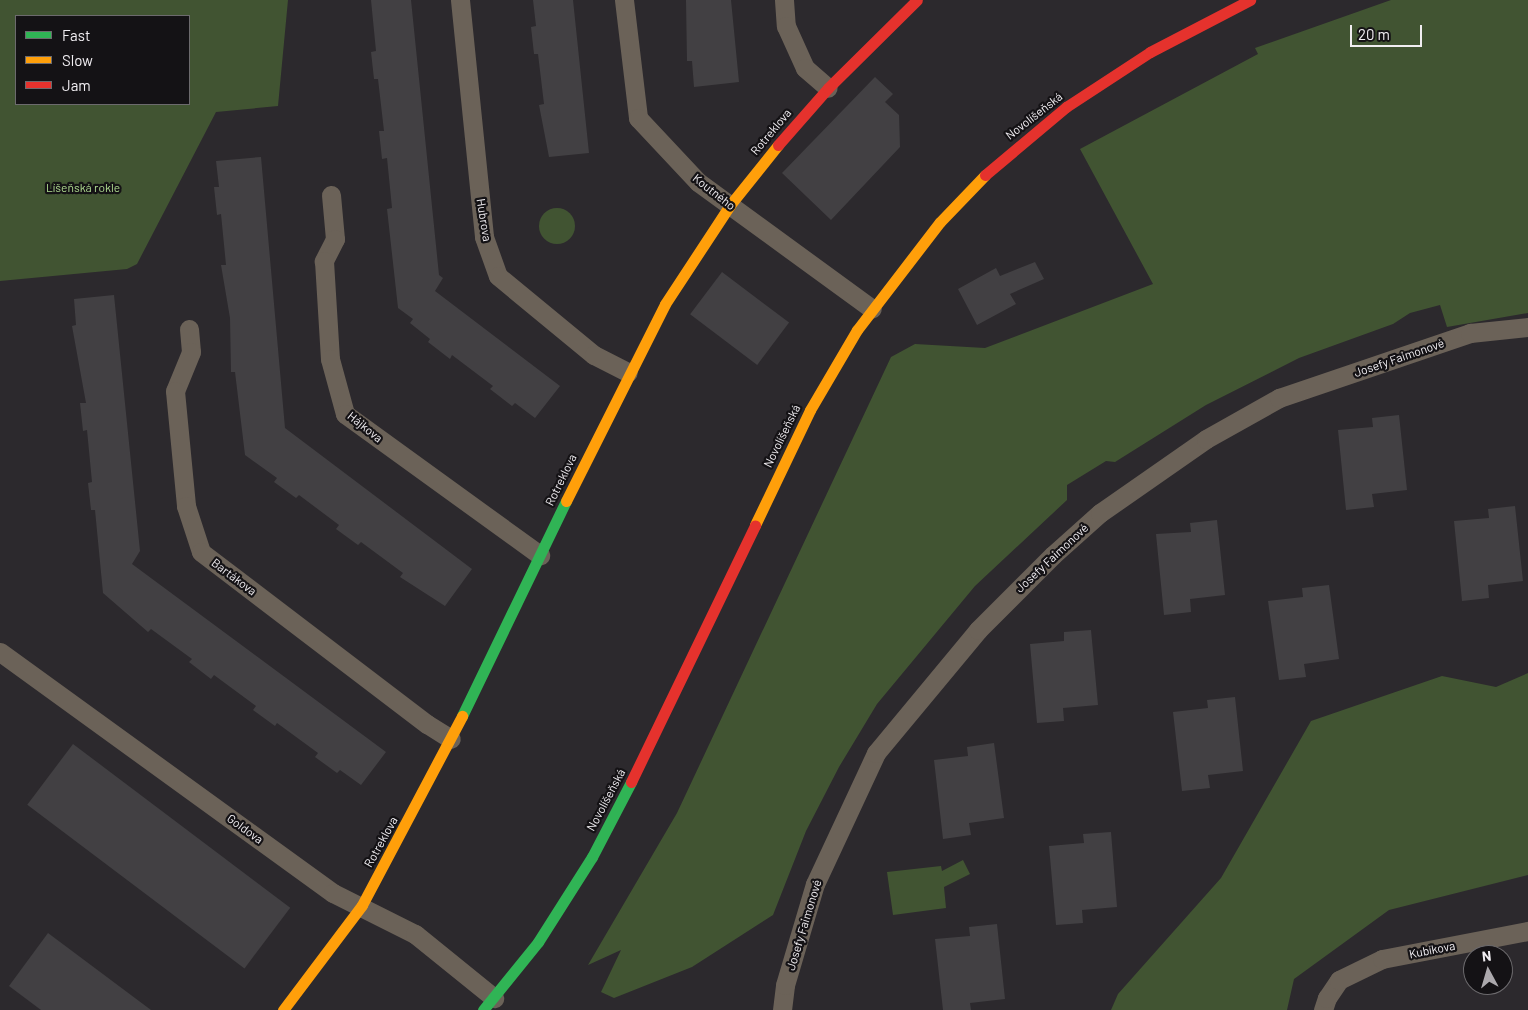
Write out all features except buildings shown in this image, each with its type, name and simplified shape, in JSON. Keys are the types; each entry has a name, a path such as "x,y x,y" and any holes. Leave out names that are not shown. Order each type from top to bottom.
{"street":[{"name":"Hubrova","path":"460,0 484,237 498,276 594,355 628,372"},
{"name":"Koutného","path":"624,0 638,118 698,182 872,309"},
{"path":"784,0 786,26 805,68 828,88"},
{"name":"Rotreklova","path":"283,1010 362,905 451,738 628,372 665,304 730,205 828,88 917,0"},
{"name":"Novolíšeňská","path":"489,1004 543,935 592,857 648,749 803,424 872,309 940,222 1012,150 1106,79 1150,52 1250,0"},
{"name":"Hájkova","path":"331,195 335,239 324,261 330,358 345,414 540,555"},
{"name":"Josefy Faimonové","path":"782,1010 785,985 815,884 876,752 978,630 1053,555 1100,513 1206,439 1279,398 1470,333 1528,327"},
{"name":"Bartákova","path":"188,329 191,352 175,391 186,506 201,552 427,724 451,738"},
{"name":"Goldova","path":"0,652 334,893 362,905 415,934 489,1004"},
{"name":"Kubíkova","path":"1323,1010 1327,998 1339,980 1382,959 1528,932"}],"green space":[{"name":"Líšeňská rokle","path":"0,0 288,0 278,106 216,112 137,264 127,269 0,281"},
{"path":"1391,0 1528,0 1528,313 1447,327 1440,305 1410,313 1393,324 1299,358 1206,405 1115,462 1106,461 1067,485 1067,500 975,586 877,704 839,767 806,831 773,915 692,967 614,998 601,992 621,950 588,965 677,813 891,357 915,344 985,348 1153,284 1080,149 1258,54 1255,48"},
{"path":"557,208 569,214 575,226 569,238 557,244 545,238 539,226 545,214"},
{"path":"1528,673 1528,875 1389,910 1294,979 1287,1010 1111,1010 1118,994 1221,878 1311,721 1442,676 1496,687"},
{"path":"963,860 970,874 944,887 946,908 893,915 887,872 941,866 942,871"}],"traffic: fast":[{"path":"462,716 566,501"},
{"path":"483,1010 538,942 592,857 631,782"}],"traffic: slow":[{"path":"566,501 665,304 730,205 778,145"},
{"path":"755,525 810,410 857,330 940,222 985,175"},
{"path":"283,1010 362,905 462,716"}],"traffic: jam":[{"path":"778,145 828,88 917,0"},
{"path":"985,175 1066,107 1150,52 1250,0"},
{"path":"631,782 755,525"}]}
